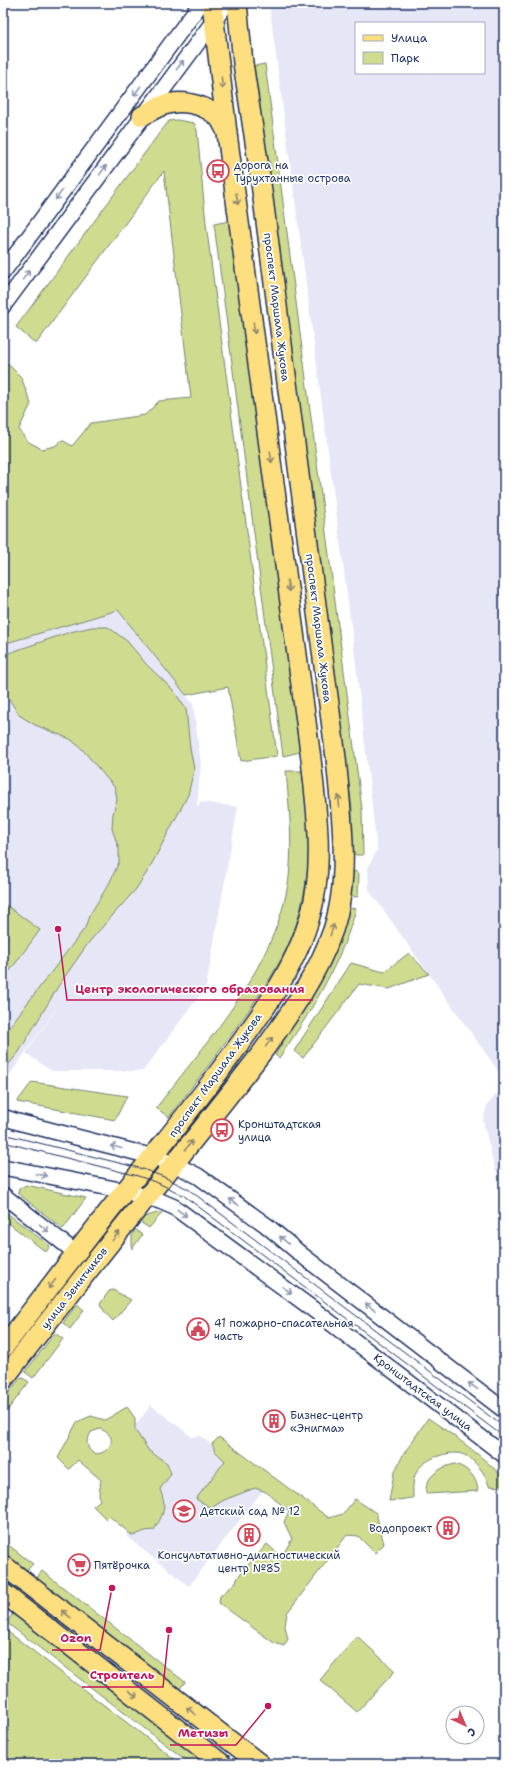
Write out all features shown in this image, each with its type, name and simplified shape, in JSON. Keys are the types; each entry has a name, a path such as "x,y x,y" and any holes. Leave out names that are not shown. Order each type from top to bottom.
{"main road":[{"name":"проспект Маршала Жукова","path":"147,1197 249,1070 300,996 321,958 333,930 342,886 341,818 336,758 259,168 243,63 237,3"},
{"name":"проспект Маршала Жукова","path":"125,1191 154,1157 236,1049 278,987 306,928 314,901 319,864 317,820 311,759 213,11"},
{"path":"142,116 161,106 175,102 191,104 204,108 218,116 228,133"},
{"name":"улица Зенитчиков","path":"3,1348 125,1191"},
{"name":"улица Зенитчиков","path":"3,1380 147,1197"},
{"path":"3,1565 260,1764"},
{"path":"3,1593 222,1764"}],"street":[{"path":"3,272 201,3"},
{"path":"3,306 142,116 213,11 226,3"},
{"path":"3,1117 154,1157 174,1164 198,1176 266,1225 303,1256 504,1410"},
{"name":"Кронштадтская улица","path":"3,1167 125,1191 174,1207 316,1312 504,1455"},
{"path":"3,1195 76,1253"}],"shaded area":[{"path":"269,3 504,3 504,1079 369,890 368,868 377,850 354,648"},
{"path":"118,610 193,704 201,764 197,806 201,802 238,807 206,987 143,1071 51,1071 26,1053 67,993 6,1080 3,1080 3,644"},
{"path":"504,1086 504,1178 495,1170 483,1121 487,1105"},
{"name":"Детский сад № 12","path":"151,1405 192,1437 200,1436 267,1485 189,1586 127,1537 110,1458"}],"green space":[{"path":"265,64 362,809 363,855 356,855 353,853 352,809 254,66"},
{"path":"177,120 194,123 197,130 206,224 277,756 241,761 228,687 186,695 118,610 3,644 3,359 21,377 31,404 19,429 27,441 42,449 55,446 62,440 72,446 91,423 145,415 159,401 191,398 164,171 36,344 16,327 158,135 169,121"},
{"path":"229,221 300,752 283,756 214,224"},
{"path":"92,627 108,627 127,641 147,665 173,690 186,709 194,769 188,795 149,869 136,889 89,942 59,985 19,1052 3,1071 3,1035 85,928 89,916 110,882 119,862 119,849 112,829 113,814 117,799 115,788 82,749 70,739 35,725 19,715 3,689 3,655 70,632"},
{"path":"286,771 302,771 308,828 307,878 296,925 287,948 263,990 169,1117 156,1108 238,1000 256,970 271,940 282,909 289,877 291,850"},
{"path":"355,871 359,874 358,897 351,896 353,873"},
{"path":"3,903 40,930 3,980"},
{"path":"350,908 356,909 342,949 324,986 279,1058 275,1055 329,963 341,935"},
{"path":"409,953 429,974 389,989 359,984 303,1058 294,1051 351,963 384,972"},
{"path":"32,1082 127,1096 115,1120 17,1102"},
{"path":"26,1185 86,1198 63,1229 18,1193 19,1189"},
{"path":"3,1210 50,1246 46,1252 3,1219"},
{"path":"162,1213 149,1228 140,1222 144,1217"},
{"path":"135,1229 142,1235 132,1249 132,1235"},
{"path":"113,1290 131,1300 113,1321 100,1304 109,1291"},
{"path":"77,1304 84,1310 70,1329 63,1323"},
{"path":"55,1333 63,1339 33,1378 25,1372"},
{"path":"21,1377 29,1382 3,1416 3,1400"},
{"path":"127,1407 135,1418 135,1430 149,1451 167,1463 171,1474 160,1489 164,1506 162,1515 154,1530 145,1531 133,1536 109,1516 106,1519 93,1506 100,1500 99,1495 101,1480 78,1460 69,1469 58,1458 77,1422 91,1416 105,1420","holes":["100,1429 108,1434 111,1440 110,1446 106,1450 100,1453 94,1453 89,1450 87,1441 91,1432"]},
{"path":"428,1418 468,1446 504,1478 504,1482 500,1487 489,1486 486,1477 479,1467 467,1456 450,1453 437,1456 420,1467 414,1477 413,1498 389,1501 394,1473 403,1455"},
{"path":"219,1437 329,1518 343,1514 355,1499 376,1513 384,1544 375,1553 358,1536 347,1535 287,1613 285,1626 288,1639 284,1646 274,1643 219,1603 220,1596 235,1583 240,1574 267,1544 282,1556 292,1539 284,1522 289,1511 266,1492 255,1488 224,1500 211,1508 196,1499 225,1461 215,1451 212,1444"},
{"path":"455,1464 464,1468 474,1477 478,1491 426,1494 426,1488 430,1478 439,1470"},
{"path":"3,1541 33,1564 27,1570 3,1553"},
{"path":"42,1571 185,1682 179,1690 36,1579"},
{"path":"13,1613 209,1764 191,1764 7,1623"},
{"path":"3,1628 181,1764 3,1764"},
{"path":"357,1636 395,1671 357,1712 320,1680"}],"tram line":[{"path":"3,1134 143,1169 164,1177 188,1189 504,1427"},
{"path":"3,1142 138,1176 158,1183 183,1195 504,1437"}],"place":[{"name":"дорога на Турухтанные острова","path":"218,171"},
{"name":"Центр экологического образования","path":"58,929"},
{"name":"Кронштадтская улица","path":"222,1130"},
{"name":"41 пожарно-спасательная часть","path":"198,1329"},
{"name":"Бизнес-центр «Энигма»","path":"274,1421"},
{"name":"Детский сад № 12","path":"184,1511"},
{"name":"Водопроект","path":"448,1528"},
{"name":"Консультативно-диагностический центр №85","path":"249,1535"},
{"name":"Пятёрочка","path":"79,1565"},
{"name":"Ozon","path":"112,1588"},
{"name":"Строитель","path":"169,1630"},
{"name":"Метизы","path":"268,1706"}]}
